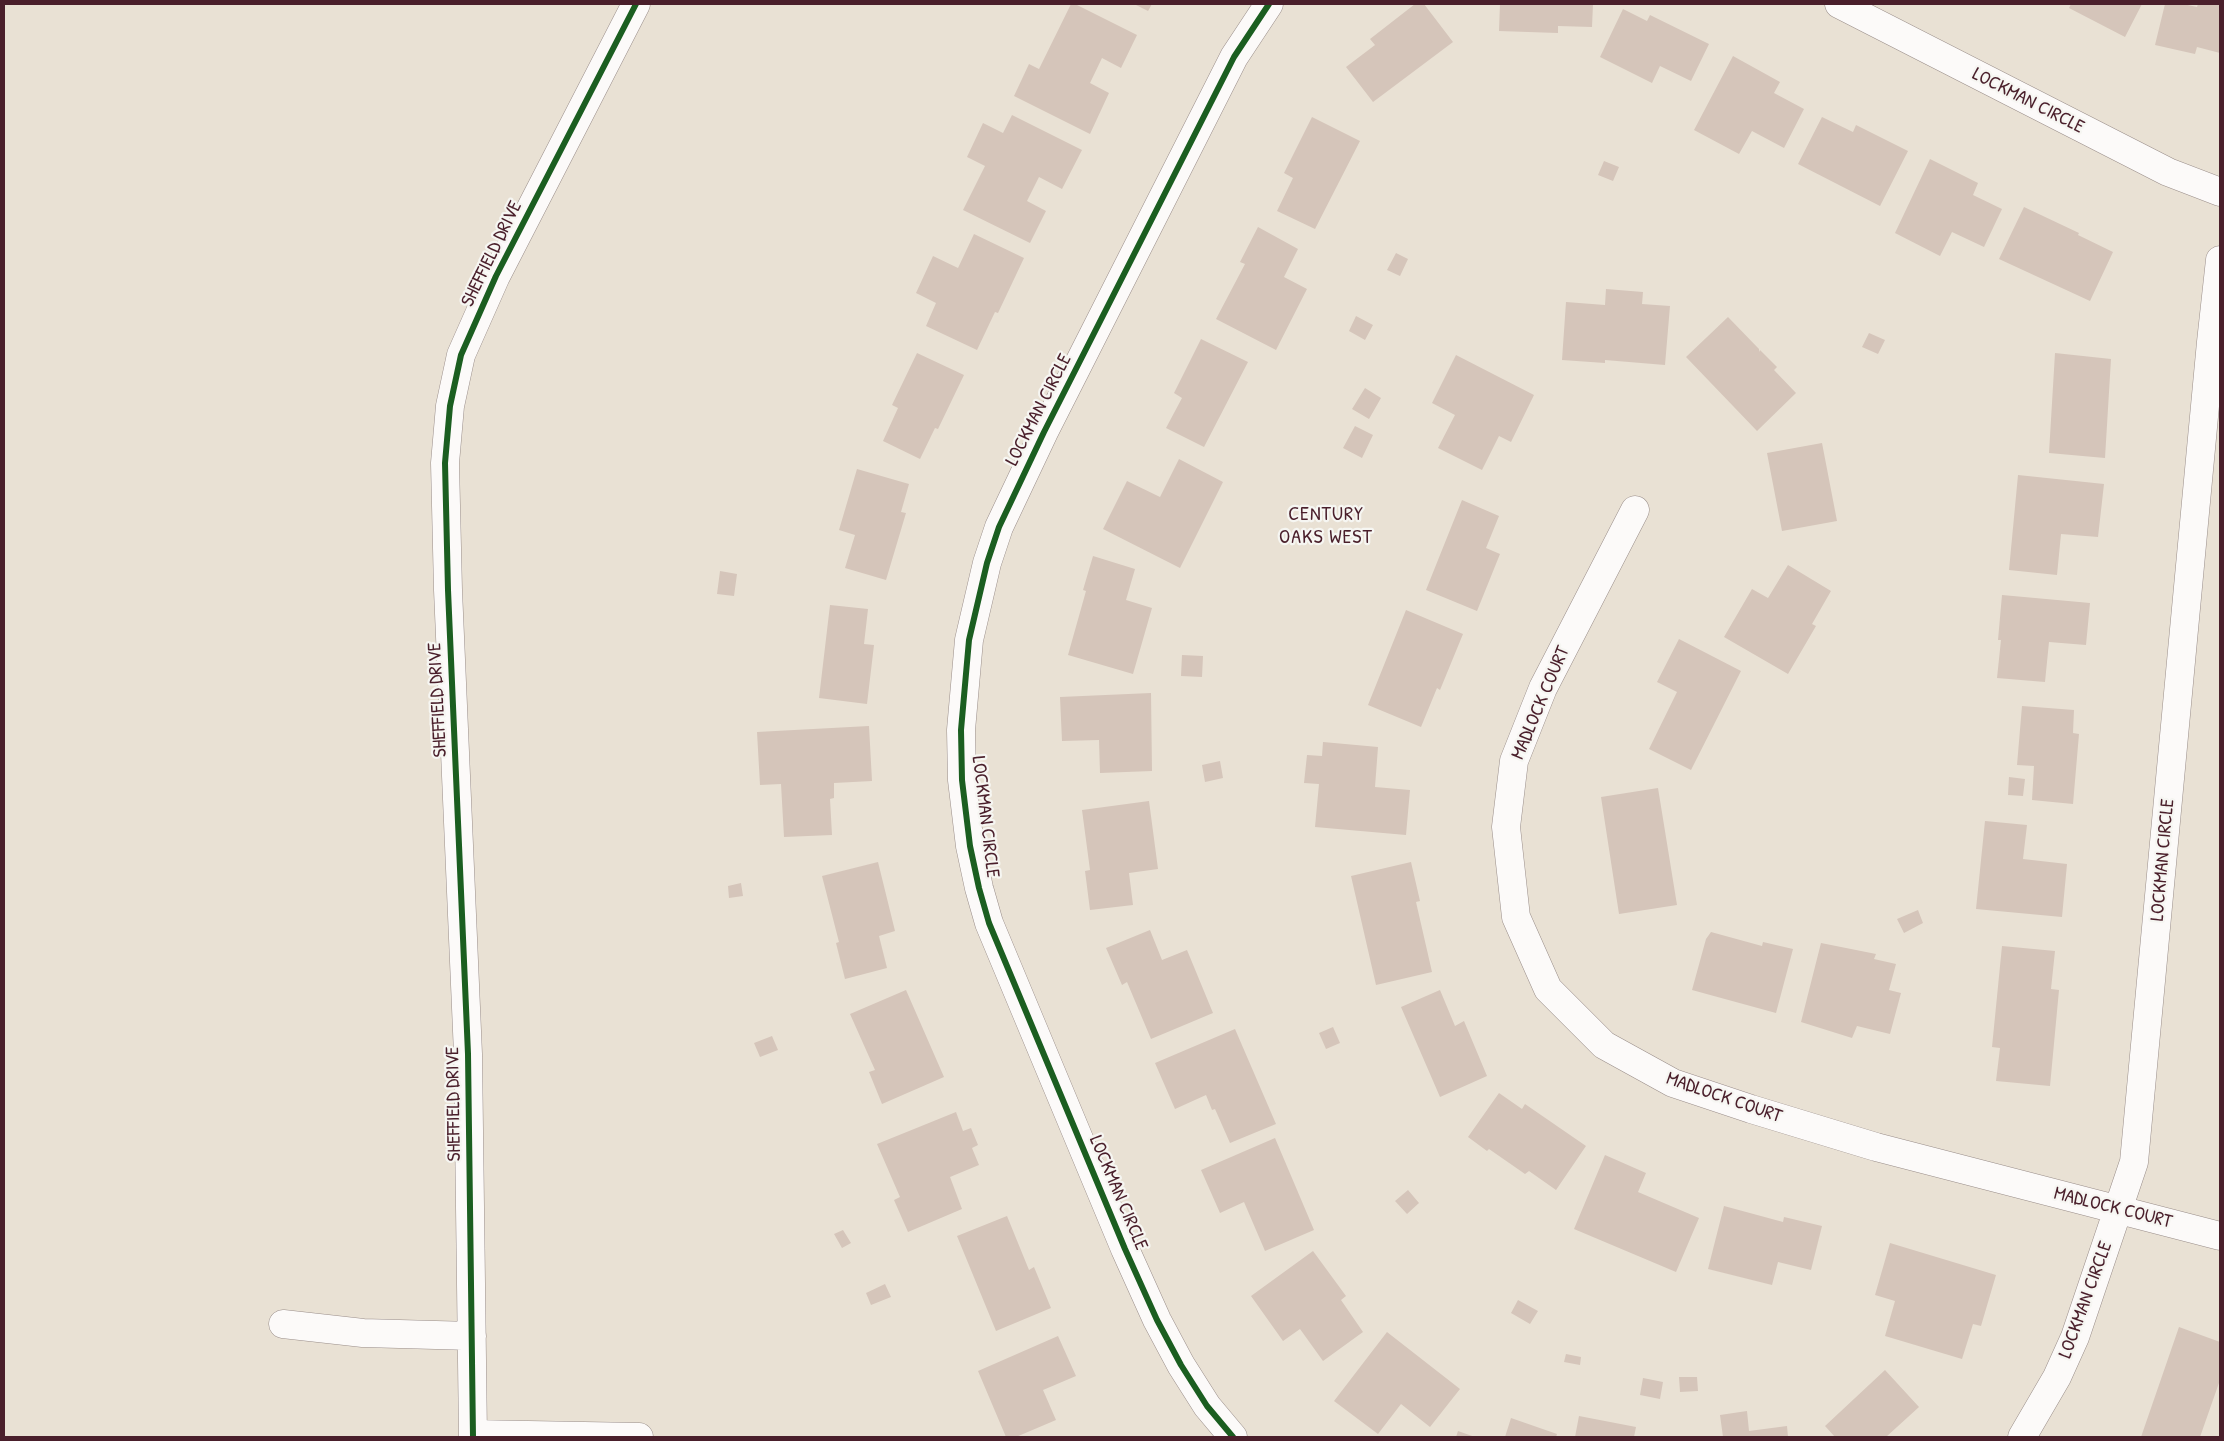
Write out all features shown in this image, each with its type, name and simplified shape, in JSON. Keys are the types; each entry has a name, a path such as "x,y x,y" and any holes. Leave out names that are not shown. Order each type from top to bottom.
{"street":[{"name":"SHEFFIELD DRIVE","path":"636,4 496,276 461,355 450,406 445,463 448,590 468,1054 473,1436 639,1437"},
{"name":"LOCKMAN CIRCLE","path":"1232,1437 1207,1406 1181,1366 1157,1320 1121,1240 992,931 979,888 970,846 962,780 961,730 971,631 987,563 999,527 1040,440 1234,57 1269,4"},
{"name":"LOCKMAN CIRCLE","path":"1839,4 2168,172 2220,192"},
{"name":"LOCKMAN CIRCLE","path":"2022,1437 2058,1377 2075,1337 2134,1162 2220,260"},
{"name":"MADLOCK COURT","path":"1635,510 1544,688 1514,761 1506,827 1516,917 1548,989 1604,1045 1673,1083 1876,1147 2220,1236"},
{"path":"284,1324 363,1333 472,1336"}],"building":[{"path":"1071,4 1075,4 1137,35 1121,68 1102,58 1090,83 1109,93 1090,134 1014,96 1029,64 1039,69"},
{"path":"1134,4 1152,4 1148,11"},
{"path":"1415,4 1424,4 1453,42 1373,102 1346,67 1375,45 1370,39"},
{"path":"1500,4 1593,4 1592,27 1558,26 1558,33 1499,31"},
{"path":"2071,4 2142,4 2125,37 2069,8"},
{"path":"2165,4 2183,4 2197,7 2198,4 2220,4 2220,53 2197,47 2195,54 2155,45"},
{"path":"1623,9 1647,21 1650,15 1709,44 1691,81 1660,66 1652,83 1600,57"},
{"path":"1733,56 1780,82 1774,93 1804,109 1784,148 1752,131 1739,154 1694,130"},
{"path":"1012,115 1082,150 1062,189 1039,177 1027,201 1046,211 1030,243 963,210 985,166 967,157 983,123 1003,133"},
{"path":"1312,117 1360,141 1315,229 1277,211 1293,178 1284,173"},
{"path":"1822,117 1853,132 1856,125 1908,151 1880,206 1798,164"},
{"path":"1930,159 1978,183 1973,195 2002,209 1984,247 1952,232 1940,256 1895,233"},
{"path":"1604,161 1619,167 1613,181 1598,175"},
{"path":"2024,207 2079,233 2078,235 2113,252 2090,301 1999,259"},
{"path":"1258,227 1298,249 1284,277 1307,289 1276,350 1216,319 1245,264 1240,262"},
{"path":"974,234 1024,258 998,313 995,312 977,350 926,326 936,303 916,293 933,256 958,268"},
{"path":"1396,253 1408,259 1400,276 1387,270"},
{"path":"1606,289 1643,292 1642,304 1670,306 1665,365 1605,360 1605,363 1562,360 1566,302 1605,305"},
{"path":"1356,316 1373,325 1365,340 1349,331"},
{"path":"1728,317 1759,349 1759,352 1760,350 1777,367 1774,370 1796,393 1757,431 1686,357"},
{"path":"1869,333 1885,340 1878,354 1862,347"},
{"path":"1201,339 1248,362 1204,447 1166,428 1182,398 1174,393"},
{"path":"917,353 964,375 938,429 935,428 920,459 883,441 898,408 892,405"},
{"path":"2055,353 2111,359 2105,458 2049,453"},
{"path":"1456,355 1534,395 1511,442 1499,436 1482,470 1438,448 1455,415 1432,403"},
{"path":"1365,388 1381,398 1369,419 1352,409"},
{"path":"1355,426 1373,435 1362,458 1343,448"},
{"path":"1822,443 1837,521 1782,531 1767,453"},
{"path":"1179,459 1223,482 1180,568 1103,529 1127,481 1160,497"},
{"path":"857,469 909,484 901,512 906,513 886,580 845,568 855,535 839,530"},
{"path":"2018,475 2104,484 2098,537 2061,534 2057,575 2009,570"},
{"path":"1462,500 1499,516 1486,548 1500,554 1477,611 1426,590"},
{"path":"1093,556 1135,569 1126,600 1152,608 1133,674 1068,655 1086,591 1083,590"},
{"path":"1788,565 1831,591 1812,624 1816,626 1788,674 1724,637 1752,589 1768,598"},
{"path":"720,571 737,574 734,596 717,594"},
{"path":"2002,595 2090,603 2086,645 2049,642 2045,682 1997,678 2001,640 1998,640"},
{"path":"830,605 868,609 864,644 874,645 867,704 819,698"},
{"path":"1406,610 1463,634 1440,690 1437,688 1421,727 1368,705"},
{"path":"1679,639 1741,671 1691,770 1649,749 1677,692 1657,682"},
{"path":"1182,655 1203,656 1202,677 1181,676"},
{"path":"1151,693 1152,771 1100,773 1099,740 1062,741 1060,697"},
{"path":"2022,706 2074,710 2073,733 2079,734 2073,804 2032,800 2034,766 2017,765"},
{"path":"869,726 872,781 834,783 834,798 830,799 832,835 784,837 781,784 760,785 757,732"},
{"path":"1323,742 1378,747 1375,787 1410,790 1406,835 1315,827 1319,784 1304,783 1307,755 1322,756"},
{"path":"1220,761 1223,778 1205,782 1202,765"},
{"path":"2009,777 2025,779 2023,796 2008,795"},
{"path":"1658,788 1677,905 1619,914 1601,797"},
{"path":"1149,801 1158,869 1129,873 1133,905 1090,910 1085,871 1090,870 1082,810"},
{"path":"1985,821 2027,825 2023,859 2067,864 2062,917 1976,909"},
{"path":"878,862 895,931 879,936 887,968 845,979 836,943 839,942 822,876"},
{"path":"1411,862 1420,901 1416,902 1432,972 1376,985 1351,876"},
{"path":"741,883 743,896 729,898 728,886"},
{"path":"1918,910 1923,923 1904,933 1897,919"},
{"path":"1150,930 1162,960 1187,950 1213,1013 1151,1039 1127,982 1122,985 1106,948"},
{"path":"1711,932 1762,946 1763,942 1793,949 1776,1013 1692,990 1706,939"},
{"path":"1821,943 1876,954 1874,959 1896,964 1889,990 1901,993 1890,1034 1857,1026 1852,1038 1801,1022"},
{"path":"2002,946 2055,951 2051,989 2059,990 2050,1086 1996,1081 2000,1048 1992,1047"},
{"path":"906,990 944,1077 882,1104 869,1072 875,1070 850,1014"},
{"path":"1440,990 1455,1026 1464,1021 1487,1076 1440,1097 1401,1007"},
{"path":"1333,1027 1340,1043 1326,1049 1319,1033"},
{"path":"1235,1029 1276,1124 1230,1143 1215,1109 1212,1110 1206,1095 1175,1109 1155,1063"},
{"path":"772,1036 778,1050 760,1057 754,1043"},
{"path":"1499,1093 1522,1109 1525,1104 1586,1146 1556,1190 1529,1171 1525,1174 1468,1137"},
{"path":"956,1112 963,1131 971,1128 978,1145 972,1148 979,1165 950,1177 962,1209 908,1232 894,1200 900,1197 877,1144"},
{"path":"1275,1138 1314,1230 1265,1251 1244,1202 1220,1213 1201,1170"},
{"path":"1605,1155 1646,1173 1638,1192 1699,1218 1676,1272 1574,1229"},
{"path":"1408,1190 1419,1203 1407,1214 1395,1201"},
{"path":"1724,1206 1783,1222 1784,1217 1822,1226 1811,1270 1778,1262 1772,1285 1708,1269"},
{"path":"1007,1216 1029,1270 1034,1267 1051,1308 996,1331 957,1236"},
{"path":"843,1230 851,1243 842,1248 834,1234"},
{"path":"1890,1243 1996,1275 1981,1326 1973,1324 1962,1359 1885,1336 1895,1301 1875,1295"},
{"path":"1313,1251 1346,1296 1341,1300 1363,1332 1323,1361 1300,1329 1283,1341 1251,1296"},
{"path":"885,1284 891,1297 871,1305 866,1293"},
{"path":"1518,1300 1538,1311 1530,1324 1511,1313"},
{"path":"2179,1327 2220,1342 2220,1380 2200,1437 2141,1437"},
{"path":"1387,1332 1460,1389 1430,1427 1401,1404 1378,1434 1334,1401"},
{"path":"1058,1336 1076,1376 1043,1390 1056,1420 1016,1437 1006,1437 978,1371"},
{"path":"1566,1354 1581,1357 1580,1365 1564,1362"},
{"path":"1885,1370 1919,1407 1886,1437 1835,1437 1825,1426"},
{"path":"1679,1377 1697,1377 1698,1391 1680,1392"},
{"path":"1643,1378 1663,1382 1660,1399 1640,1395"},
{"path":"1747,1411 1749,1431 1787,1426 1788,1437 1723,1437 1720,1415"},
{"path":"1579,1416 1636,1427 1634,1437 1575,1437"},
{"path":"1511,1418 1557,1434 1556,1437 1505,1437"},
{"path":"1458,1431 1475,1437 1456,1437"}],"cycle path":[{"path":"473,1437 468,1054 448,590 445,463 450,406 461,355 496,276 636,4"},
{"path":"1233,1437 1207,1406 1181,1365 1157,1320 1125,1249 989,923 970,846 962,780 961,730 969,640 987,563 999,527 1044,432 1234,57 1269,4"}],"district":[{"name":"CENTURY OAKS WEST","path":"1326,526"}]}
